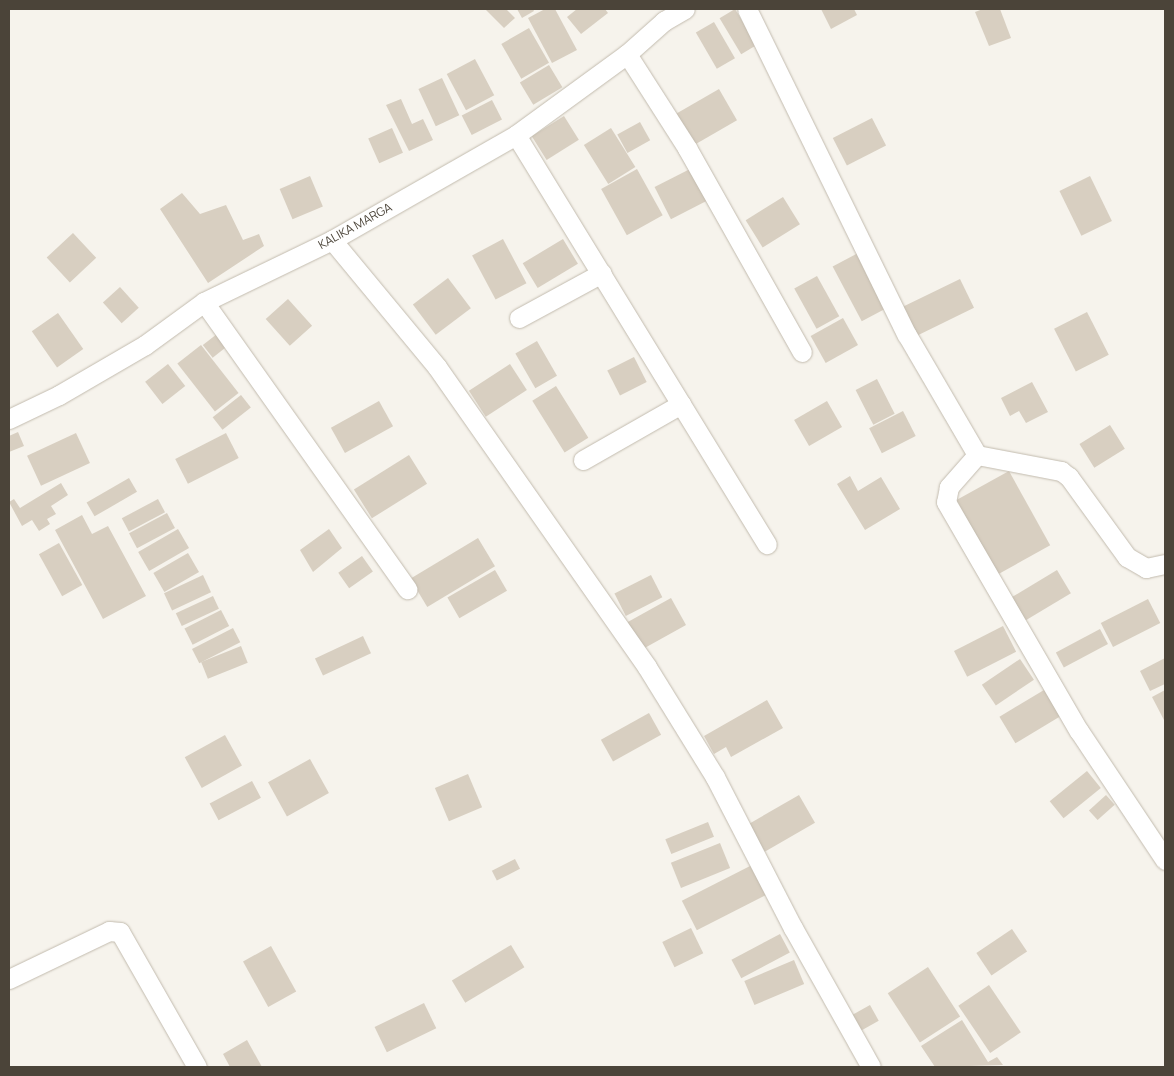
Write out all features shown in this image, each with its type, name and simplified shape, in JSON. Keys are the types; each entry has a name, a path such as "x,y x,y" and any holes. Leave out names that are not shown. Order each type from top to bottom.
{"street":[{"name":"KALIKA MARGA","path":"9,419 59,395 145,345 204,302 332,240 516,135 627,54 664,21 686,9"},
{"path":"747,9 907,335 978,455 1061,471 1069,477 1127,557 1146,568 1165,564"},
{"path":"627,54 687,148 802,352"},
{"path":"516,135 767,544"},
{"path":"332,240 437,368 647,667 715,777 793,928 871,1067"},
{"path":"519,318 602,273"},
{"path":"204,302 407,589"},
{"path":"583,460 681,404"},
{"path":"978,455 949,487 946,502 1079,731 1165,860"},
{"path":"9,979 109,931 120,932 197,1067"}],"building":[{"path":"485,9 506,9 515,18 504,28"},
{"path":"517,9 533,9 534,11 522,18"},
{"path":"545,9 555,9 577,50 552,63 528,18"},
{"path":"577,9 605,9 608,13 581,34 567,17"},
{"path":"735,9 757,45 741,54 720,18"},
{"path":"821,9 854,9 857,15 831,29"},
{"path":"983,9 1000,9 1011,38 989,46 975,12"},
{"path":"714,22 735,58 717,69 696,32"},
{"path":"529,28 549,63 521,79 501,44"},
{"path":"475,59 494,95 466,110 447,74"},
{"path":"549,65 562,87 533,105 520,83"},
{"path":"442,78 459,115 436,126 418,89"},
{"path":"719,89 737,120 694,145 676,114"},
{"path":"401,99 412,124 423,119 433,140 409,151 386,105"},
{"path":"492,100 502,120 472,135 462,115"},
{"path":"564,116 579,140 547,160 532,136"},
{"path":"872,118 886,146 847,166 833,138"},
{"path":"640,122 650,140 627,153 617,135"},
{"path":"392,128 403,153 379,163 368,139"},
{"path":"611,128 635,167 608,184 584,145"},
{"path":"692,168 708,200 671,219 655,187"},
{"path":"637,169 663,215 627,235 601,189"},
{"path":"310,176 323,206 293,219 280,189"},
{"path":"1090,176 1112,221 1081,236 1059,191"},
{"path":"182,193 200,214 226,205 243,240 259,234 264,246 208,283 160,209"},
{"path":"783,197 800,224 763,247 746,220"},
{"path":"73,233 96,258 70,282 47,258"},
{"path":"503,239 526,283 496,300 472,255"},
{"path":"563,239 578,264 538,288 523,263"},
{"path":"860,252 889,307 862,321 833,267"},
{"path":"817,276 839,316 817,329 794,289"},
{"path":"448,278 471,308 436,335 413,304"},
{"path":"960,279 974,308 917,335 903,307"},
{"path":"120,287 139,308 122,323 103,302"},
{"path":"288,299 312,326 290,346 266,319"},
{"path":"1087,312 1109,355 1076,372 1054,329"},
{"path":"58,313 83,349 57,367 32,331"},
{"path":"843,318 858,345 826,363 811,336"},
{"path":"217,334 227,347 213,358 203,345"},
{"path":"537,341 557,376 535,388 515,354"},
{"path":"201,345 239,393 215,412 177,363"},
{"path":"634,357 647,382 620,396 607,371"},
{"path":"168,364 185,386 162,404 145,382"},
{"path":"510,364 527,390 486,417 469,391"},
{"path":"877,379 895,414 873,425 856,390"},
{"path":"1032,382 1048,412 1026,423 1019,411 1010,416 1001,398"},
{"path":"556,386 588,438 565,453 532,401"},
{"path":"241,395 251,408 222,430 213,417"},
{"path":"379,401 393,426 345,453 331,428"},
{"path":"827,401 842,427 809,446 794,420"},
{"path":"903,411 916,436 882,453 869,428"},
{"path":"1110,425 1125,449 1094,468 1079,444"},
{"path":"18,432 24,446 9,452 9,436"},
{"path":"76,433 90,463 41,486 27,456"},
{"path":"226,433 239,458 188,484 175,459"},
{"path":"409,455 427,484 372,518 354,489"},
{"path":"1009,471 1050,545 998,574 957,500"},
{"path":"850,476 858,491 881,477 900,509 865,530 837,484"},
{"path":"129,478 137,492 95,516 87,502"},
{"path":"61,483 68,495 51,506 56,514 47,519 50,524 39,531 32,520 22,526 9,502 14,499 20,508"},
{"path":"158,499 165,512 129,531 122,518"},
{"path":"167,513 175,528 137,548 129,533"},
{"path":"82,515 92,534 108,526 146,596 103,619 55,530"},
{"path":"178,529 189,548 149,571 138,552"},
{"path":"329,529 342,548 313,572 300,550"},
{"path":"478,538 495,566 427,607 410,579"},
{"path":"59,543 82,585 62,596 39,554"},
{"path":"188,553 199,572 164,592 153,573"},
{"path":"362,556 373,572 349,588 338,573"},
{"path":"495,570 507,591 459,618 447,598"},
{"path":"1057,570 1071,593 1024,621 1010,598"},
{"path":"203,575 211,592 172,610 164,593"},
{"path":"651,575 662,597 626,616 614,594"},
{"path":"213,596 219,609 182,626 176,613"},
{"path":"671,598 686,625 640,651 625,624"},
{"path":"1148,599 1160,623 1113,647 1101,623"},
{"path":"221,610 229,626 193,645 184,629"},
{"path":"1003,626 1016,652 967,677 954,651"},
{"path":"233,628 240,642 199,663 192,649"},
{"path":"1100,629 1108,644 1064,667 1056,652"},
{"path":"363,636 371,653 323,676 315,658"},
{"path":"241,646 248,663 208,679 201,662"},
{"path":"1165,658 1165,684 1150,691 1140,671"},
{"path":"1020,659 1034,680 996,705 982,685"},
{"path":"1044,690 1060,717 1015,743 999,717"},
{"path":"1165,690 1165,722 1152,697"},
{"path":"767,700 783,728 731,757 726,747 714,754 704,736"},
{"path":"649,713 661,735 613,762 601,740"},
{"path":"225,735 242,766 202,788 185,757"},
{"path":"310,759 329,793 287,816 268,782"},
{"path":"1087,771 1101,788 1064,818 1050,801"},
{"path":"468,774 482,807 449,821 435,788"},
{"path":"252,781 261,798 219,820 210,804"},
{"path":"799,795 815,823 765,852 749,824"},
{"path":"1106,795 1115,805 1098,820 1089,810"},
{"path":"708,822 714,837 671,854 665,839"},
{"path":"720,843 730,868 681,888 671,863"},
{"path":"515,859 520,869 497,881 492,871"},
{"path":"754,864 769,893 697,930 682,901"},
{"path":"691,928 703,953 675,967 662,942"},
{"path":"1012,929 1027,951 991,975 976,953"},
{"path":"780,934 790,953 741,978 731,960"},
{"path":"511,945 524,967 465,1003 452,981"},
{"path":"271,946 296,991 268,1007 243,962"},
{"path":"794,960 804,984 754,1005 744,981"},
{"path":"928,967 960,1016 920,1043 888,993"},
{"path":"989,985 1021,1032 990,1053 958,1006"},
{"path":"424,1003 436,1028 387,1052 375,1027"},
{"path":"870,1005 879,1021 859,1032 850,1016"},
{"path":"962,1020 988,1062 997,1057 1003,1065 935,1067 921,1046"},
{"path":"247,1040 262,1067 230,1067 223,1054"}]}
